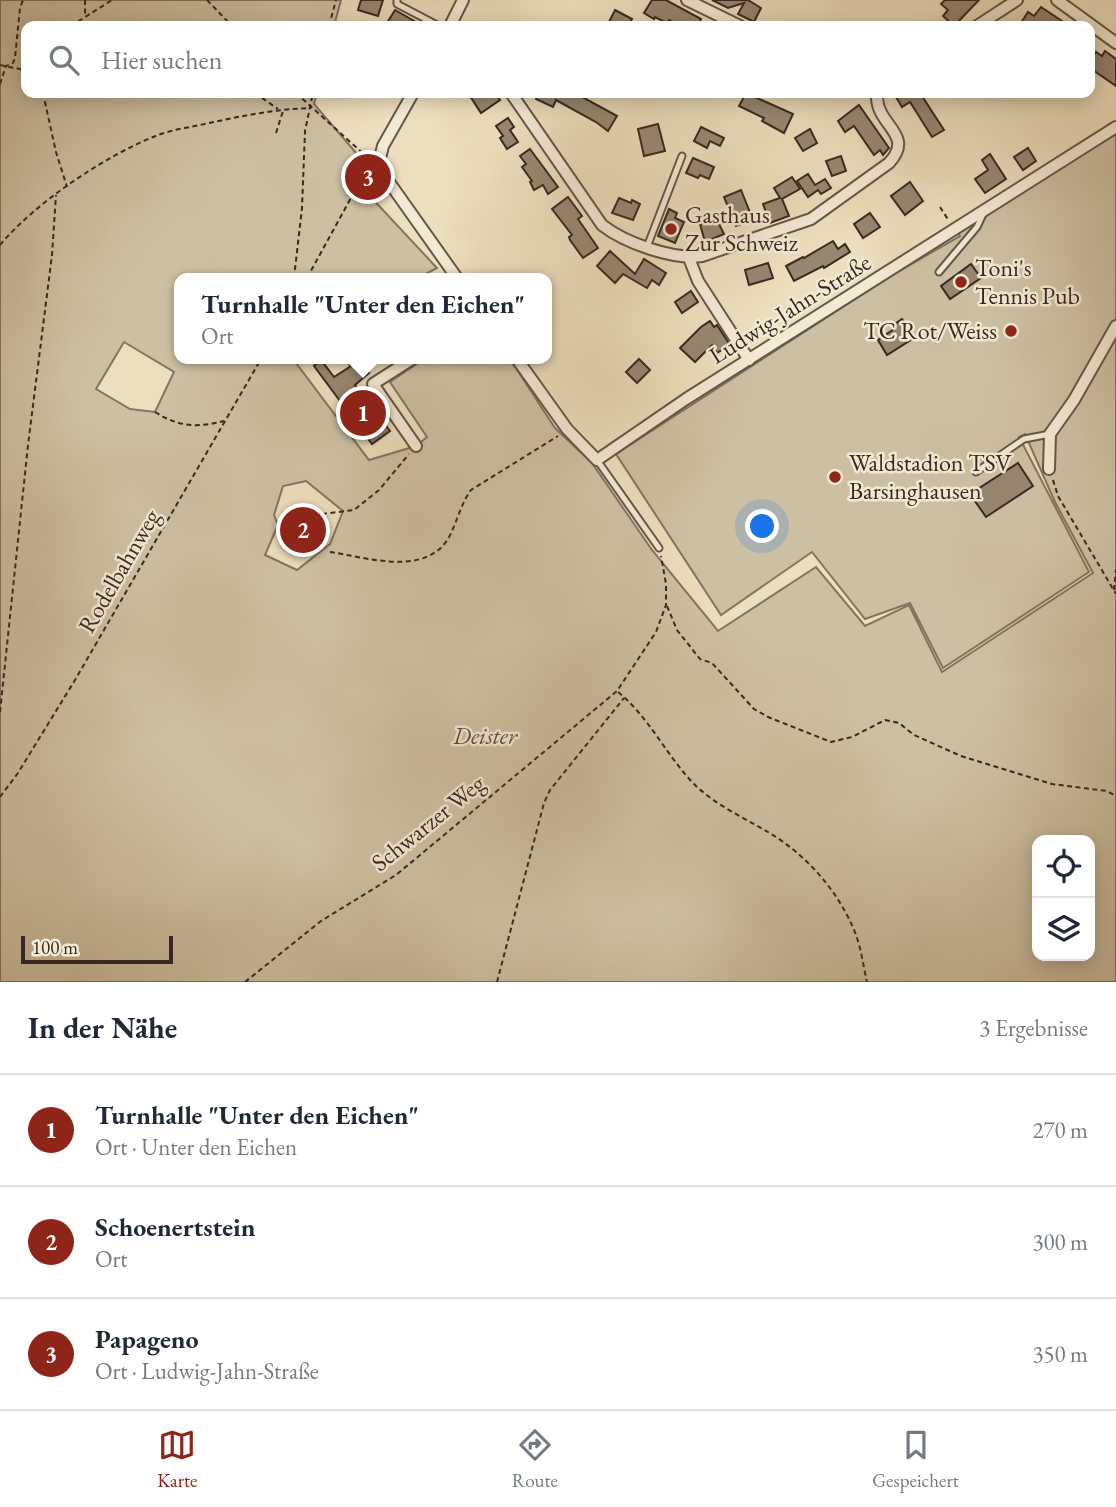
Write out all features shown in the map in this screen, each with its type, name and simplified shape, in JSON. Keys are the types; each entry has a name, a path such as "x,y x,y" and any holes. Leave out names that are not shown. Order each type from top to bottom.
{"street":[{"path":"451,21 463,0"},
{"path":"687,0 730,21"},
{"path":"985,21 1017,0"},
{"path":"1057,0 1086,21"},
{"path":"1095,28 1116,43"},
{"path":"410,98 375,161 453,273"},
{"path":"515,98 602,225 609,231 647,247 689,258 811,219 889,163 897,155 898,138 879,110 876,98"},
{"name":"Ludwig-Jahn-Straße","path":"597,460 686,399 1116,127"},
{"path":"689,258 698,281 749,360"},
{"path":"1049,469 1050,434 1074,400 1116,326"},
{"path":"404,364 373,384 416,446"},
{"path":"521,364 567,429 597,460"}],"lane":[{"path":"397,0 397,4 436,21"},
{"path":"647,247 682,156"},
{"path":"939,272 976,227 985,209"},
{"path":"976,472 1024,439 1050,434"},
{"path":"597,460 659,548"}],"path":[{"path":"0,84 6,66 13,63 15,58 23,0"},
{"path":"85,0 85,16"},
{"path":"78,21 112,0"},
{"path":"207,0 227,21"},
{"path":"330,21 336,0"},
{"path":"15,58 20,69"},
{"path":"0,65 20,69"},
{"path":"44,98 67,188"},
{"path":"263,98 279,110"},
{"path":"301,98 375,161 310,273"},
{"path":"296,273 303,152 312,98"},
{"path":"0,245 28,216 56,195 114,156 159,134 279,110 311,108"},
{"path":"276,133 283,110"},
{"path":"0,712 28,445 52,255 56,195"},
{"path":"940,207 954,229"},
{"name":"Rodelbahnweg","path":"0,797 18,773 75,680 258,364"},
{"path":"155,412 168,420 187,426 204,426 225,420"},
{"path":"330,552 398,562 434,555 448,539 462,502 471,490 567,429"},
{"path":"322,514 354,510 379,490 416,446"},
{"path":"1049,469 1058,496 1115,592"},
{"name":"Schwarzer Weg","path":"245,982 321,920 396,875 617,691 656,632 666,605 666,584 659,548"},
{"path":"1115,592 1116,569"},
{"path":"666,605 677,630 700,659 712,663 754,709 768,717 831,742 852,737 885,720 899,723 914,735 961,756 1052,784 1107,791 1116,796"},
{"path":"617,691 638,710 674,763 698,788 795,849 823,878 855,931 867,982"},
{"path":"496,982 544,803 551,790 625,697"}],"green space":[{"name":"Deister","path":"0,0 341,0 335,21 21,21 21,98 316,98 314,104 363,161 354,179 437,268 428,273 174,273 174,364 297,364 369,460 416,446 427,437 390,382 417,364 513,364 555,428 592,463 652,550 718,631 816,567 865,626 909,605 942,672 1093,573 1055,502 1025,434 1019,437 1089,572 943,668 910,603 865,619 812,552 721,615 616,454 889,277 960,236 958,232 1116,134 1116,982 0,982","holes":["124,342 174,372 155,412 130,409 96,389","306,481 343,511 330,544 297,570 265,555 278,525 274,515 283,486"]}],"building":[{"path":"361,0 383,0 378,16 358,10"},
{"path":"652,0 666,0 701,19 663,21 644,13"},
{"path":"712,0 748,0 761,8 752,21 738,14 744,3 728,8"},
{"path":"945,0 979,0 959,21 948,21 943,16 948,10 941,4"},
{"path":"1041,7 1062,21 1022,21 1028,12 1034,16"},
{"path":"395,10 414,21 388,21"},
{"path":"615,10 632,19 631,21 610,21"},
{"path":"1105,51 1116,59 1116,86 1095,71 1095,54 1102,56"},
{"path":"471,98 499,98 500,100 481,113"},
{"path":"584,98 617,116 608,131 556,100 553,107 536,99"},
{"path":"743,98 757,98 793,114 784,133 762,121 764,118 739,106"},
{"path":"897,98 923,98 944,130 932,137 910,102 902,107"},
{"path":"859,105 889,148 883,155 880,150 874,155 854,126 845,132 838,121"},
{"path":"508,118 514,127 510,130 518,142 507,149 496,126"},
{"path":"658,124 665,151 644,156 638,129"},
{"path":"701,127 724,138 720,146 710,141 707,148 694,141"},
{"path":"810,129 817,143 803,151 795,138"},
{"path":"1028,148 1036,161 1023,170 1014,157"},
{"path":"530,149 558,187 548,194 543,185 534,190 530,182 532,181 522,167 526,164 520,156"},
{"path":"990,154 1006,179 985,193 975,179 988,170 982,160"},
{"path":"841,156 846,171 832,176 826,161"},
{"path":"693,158 714,167 709,179 686,173"},
{"path":"808,174 815,185 825,179 831,188 821,194 818,190 808,197 797,181"},
{"path":"792,177 800,189 782,199 789,216 770,223 763,204 780,198 774,188"},
{"path":"910,182 923,201 905,215 891,196"},
{"path":"741,190 753,220 736,226 724,197"},
{"path":"568,197 582,216 578,219 598,248 583,258 570,240 572,235 552,209"},
{"path":"619,198 640,204 633,220 612,213"},
{"name":"Gasthaus Zur Schweiz","path":"669,209 677,213 675,218 684,222 675,243 658,236"},
{"path":"870,213 880,227 863,238 854,224"},
{"path":"716,218 724,234 705,242 700,224"},
{"path":"833,241 838,249 845,244 850,252 824,268 823,266 794,281 786,266"},
{"path":"610,251 635,274 644,259 666,273 659,285 652,280 647,288 623,274 615,283 597,266"},
{"path":"768,263 773,278 749,285 745,270"},
{"path":"971,264 981,278 950,299 941,286"},
{"path":"691,291 698,302 682,313 675,302"},
{"path":"902,319 914,338 887,355 878,340 894,329 892,326"},
{"path":"710,321 714,327 717,325 730,345 717,353 712,345 695,362 680,348"},
{"path":"639,359 650,370 637,383 626,372"},
{"path":"324,364 334,377 351,366 349,364 360,364 369,373 355,385 390,431 372,444 314,366"},
{"path":"1018,463 1033,486 986,517 970,494"}],"place":[{"name":"Papageno","path":"368,177"},
{"name":"Gasthaus Zur Schweiz","path":"671,229"},
{"name":"Toni's Tennis Pub","path":"961,282"},
{"name":"TC Rot/Weiss","path":"1011,331"},
{"name":"Turnhalle \"Unter den Eichen\"","path":"363,413"},
{"name":"Waldstadion TSV Barsinghausen","path":"835,477"},
{"name":"Schoenertstein","path":"303,530"}]}
